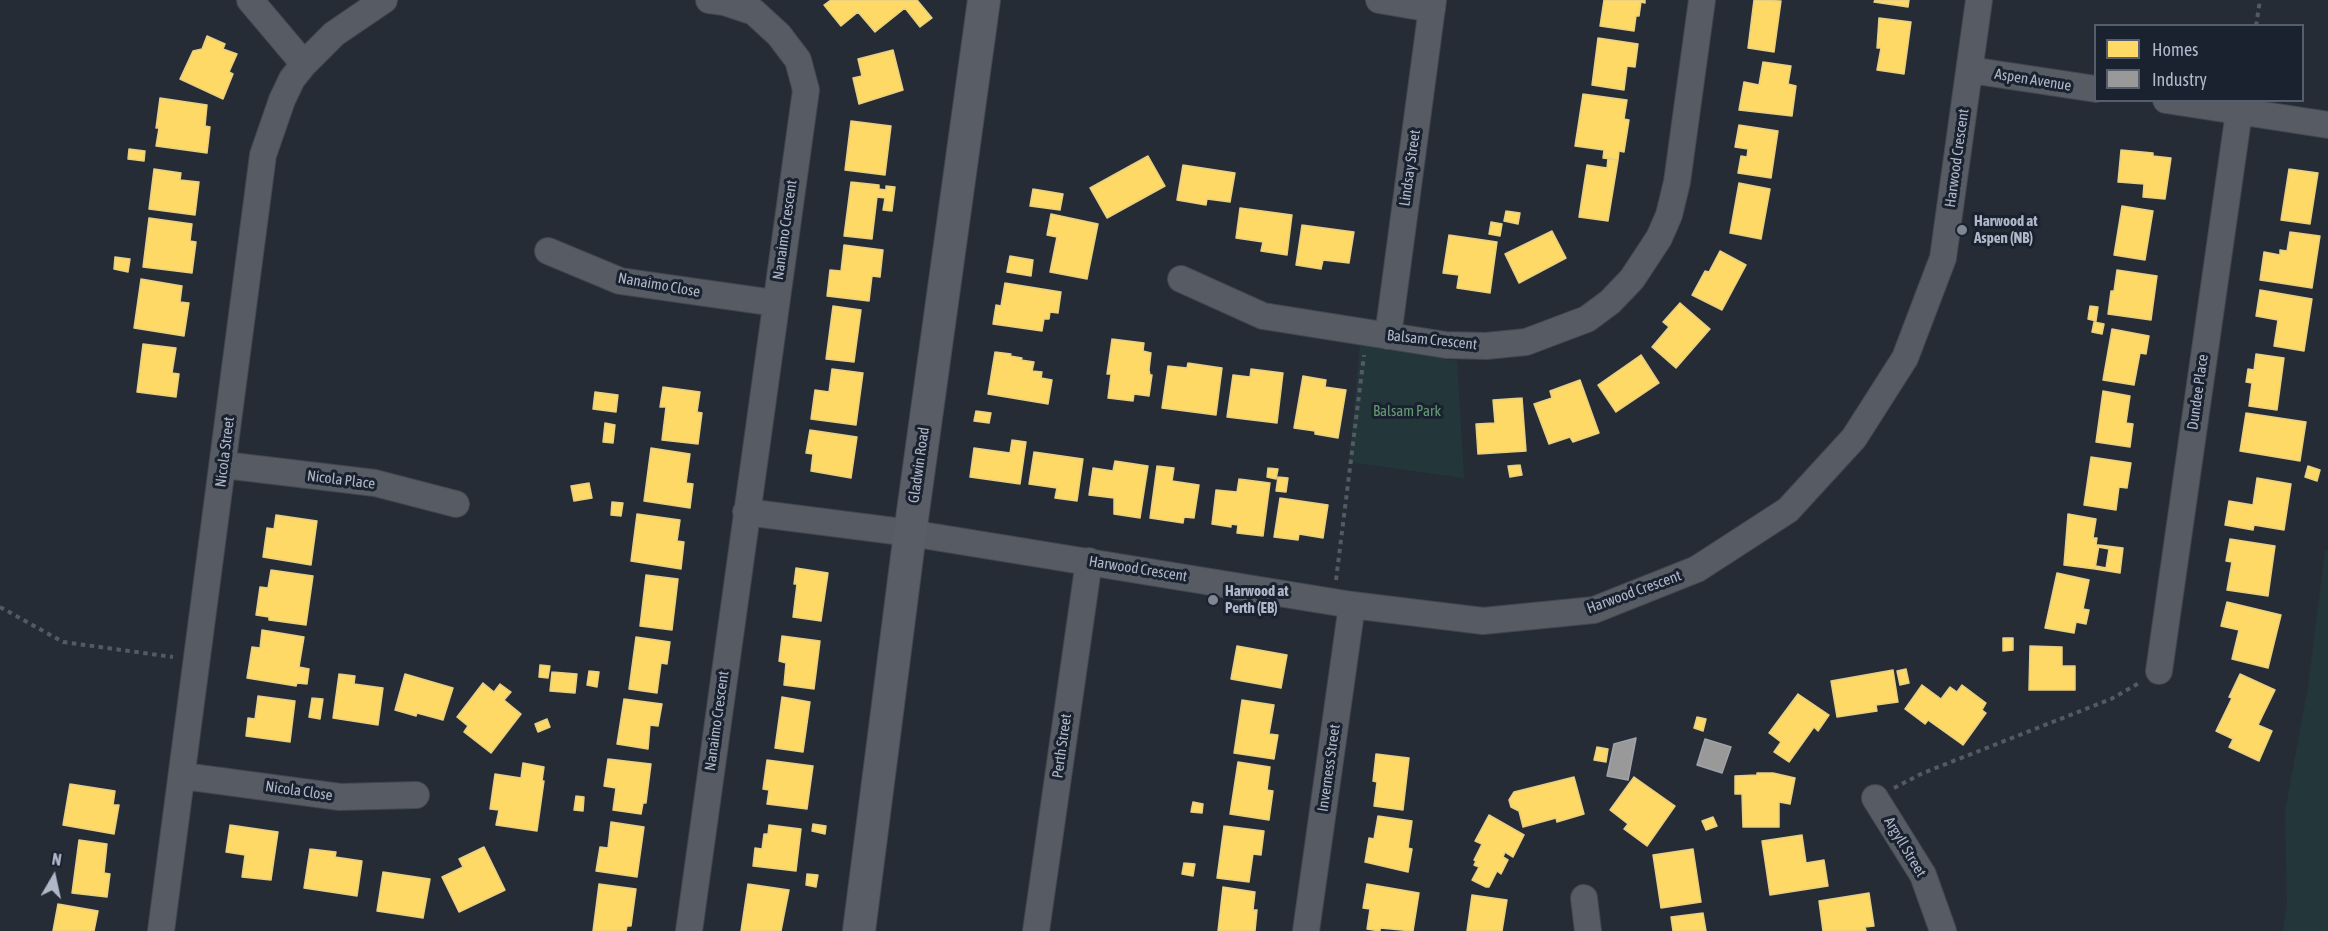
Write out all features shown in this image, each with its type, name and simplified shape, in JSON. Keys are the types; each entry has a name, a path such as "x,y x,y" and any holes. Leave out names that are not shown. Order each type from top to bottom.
{"main road":[{"name":"Gladwin Road","path":"859,931 910,533 984,0"}],"street":[{"path":"250,0 304,64 334,34 384,0"},
{"name":"Nanaimo Crescent","path":"689,931 806,90 798,60 779,35 754,12 710,0"},
{"path":"1378,0 1432,5"},
{"name":"Balsam Crescent","path":"1182,279 1263,316 1446,345 1486,346 1526,342 1587,319 1610,302 1632,279 1659,238 1669,215 1677,182 1702,0"},
{"name":"Harwood Crescent","path":"910,533 1343,603 1483,621 1594,610 1697,569 1788,510 1854,438 1905,358 1943,258 1979,0"},
{"name":"Lindsay Street","path":"1378,334 1432,5"},
{"name":"Nicola Street","path":"161,931 263,155 282,100 292,80 304,64"},
{"name":"Aspen Avenue","path":"1970,70 2094,89"},
{"path":"2178,102 2328,125"},
{"name":"Dundee Place","path":"2159,672 2239,112"},
{"name":"Nanaimo Close","path":"548,251 620,281 775,303"},
{"name":"Nicola Place","path":"224,465 375,483 456,504"},
{"path":"746,512 910,533"},
{"name":"Perth Street","path":"1036,931 1089,561"},
{"name":"Inverness Street","path":"1306,931 1343,603"},
{"name":"Nicola Close","path":"183,776 340,797 416,795"},
{"name":"Argyll Street","path":"1875,798 1923,875 1943,931"},
{"path":"1584,898 1588,931"}],"path":[{"path":"2256,24 2260,0"},
{"path":"1343,603 1378,334"},
{"path":"0,607 63,642 198,661"},
{"path":"1875,798 1923,773 2111,699 2159,672"}],"green space":[{"name":"Balsam Park","path":"1360,346 1457,361 1464,478 1349,462"},
{"path":"2325,550 2328,550 2328,931 2283,931 2287,904 2285,812 2308,687"}],"building: Homes":[{"path":"831,0 917,0 932,18 920,27 905,8 875,32 858,12 841,26 824,5"},
{"path":"1604,0 1645,0 1645,3 1641,2 1639,16 1636,16 1634,31 1600,26"},
{"path":"1754,0 1781,1 1774,52 1748,48"},
{"path":"1875,0 1909,0 1908,7 1874,2"},
{"path":"1879,18 1911,22 1904,74 1877,70 1881,48 1877,48"},
{"path":"207,36 225,44 223,49 237,54 229,72 233,74 223,99 180,79 193,51 202,49"},
{"path":"1598,38 1638,44 1635,67 1627,66 1624,90 1592,85"},
{"path":"893,50 903,90 859,104 853,78 862,76 858,59"},
{"path":"1763,62 1791,66 1788,84 1796,86 1792,116 1739,110 1744,82 1759,85"},
{"path":"1583,94 1627,100 1624,119 1629,120 1624,152 1619,151 1618,160 1603,158 1604,150 1575,146"},
{"path":"160,98 207,105 205,126 210,127 207,153 156,146"},
{"path":"851,121 891,126 885,175 845,170"},
{"path":"1739,125 1778,131 1771,178 1738,173 1741,156 1747,157 1748,149 1735,147"},
{"path":"129,149 145,151 144,161 128,159"},
{"path":"2121,150 2153,153 2153,156 2171,158 2165,199 2143,197 2144,184 2118,182"},
{"path":"1148,156 1165,186 1107,218 1090,188"},
{"path":"1608,158 1618,160 1608,221 1579,217 1587,165 1607,168"},
{"path":"1183,165 1235,173 1230,202 1207,199 1206,205 1177,200"},
{"path":"154,169 181,173 180,180 199,182 195,215 149,209"},
{"path":"2289,169 2318,173 2310,224 2281,220"},
{"path":"851,182 879,185 879,189 886,190 886,186 895,187 892,211 883,210 885,198 877,197 872,239 844,236"},
{"path":"1739,183 1770,189 1761,239 1730,233"},
{"path":"1033,189 1063,194 1060,210 1030,206"},
{"path":"2122,206 2153,211 2145,260 2114,255"},
{"path":"1240,208 1292,215 1287,255 1261,251 1263,242 1236,238"},
{"path":"1506,211 1520,213 1518,224 1504,221"},
{"path":"1051,214 1098,224 1087,279 1050,272 1057,237 1047,235"},
{"path":"149,218 192,224 190,241 196,242 192,273 143,267"},
{"path":"1491,222 1502,224 1500,236 1489,234"},
{"path":"1302,225 1354,232 1349,263 1323,260 1321,269 1296,265"},
{"path":"1552,231 1566,258 1519,283 1505,254"},
{"path":"2290,232 2320,236 2312,288 2260,280 2264,252 2280,255 2280,250 2287,251"},
{"path":"1449,235 1497,242 1490,293 1457,288 1459,275 1443,273"},
{"path":"844,245 883,250 880,277 872,276 869,301 827,296 830,270 841,271"},
{"path":"1720,251 1746,265 1722,310 1692,295 1705,271 1709,272"},
{"path":"1010,256 1033,260 1031,276 1007,272"},
{"path":"115,257 130,259 128,272 114,269"},
{"path":"2117,270 2157,276 2151,320 2108,314"},
{"path":"141,279 182,286 180,302 189,303 184,336 134,328"},
{"path":"1005,283 1061,292 1058,313 1050,312 1049,319 1044,319 1042,331 993,324 996,305 1001,306"},
{"path":"2260,290 2312,299 2304,351 2274,346 2278,320 2256,316"},
{"path":"1680,303 1710,329 1676,368 1652,347 1669,327 1663,322"},
{"path":"833,306 861,310 854,362 826,359"},
{"path":"2090,306 2098,307 2096,321 2088,319"},
{"path":"2094,322 2104,324 2102,334 2092,332"},
{"path":"2112,329 2149,336 2146,354 2140,353 2134,385 2103,380"},
{"path":"1112,339 1144,343 1143,351 1151,353 1149,370 1152,375 1149,396 1134,394 1133,401 1108,398 1111,374 1107,374"},
{"path":"143,344 176,348 172,373 179,374 176,397 137,392"},
{"path":"995,352 1011,354 1010,356 1022,358 1021,360 1034,362 1032,371 1042,372 1041,378 1052,380 1048,404 988,394"},
{"path":"2256,354 2284,358 2277,410 2249,406 2252,383 2246,382 2248,369 2254,370"},
{"path":"1641,355 1659,383 1616,412 1598,385"},
{"path":"1188,363 1222,368 1216,415 1162,408 1168,366 1187,368"},
{"path":"832,369 863,373 856,425 811,419 815,390 829,392"},
{"path":"1251,369 1283,373 1277,423 1227,417 1233,375 1250,377"},
{"path":"1303,376 1326,380 1325,387 1346,390 1338,438 1294,428"},
{"path":"1580,380 1599,433 1573,442 1570,437 1549,444 1534,404 1552,398 1550,391"},
{"path":"663,387 700,392 697,412 702,413 698,444 662,440 666,407 660,407"},
{"path":"2103,391 2130,396 2126,423 2133,424 2130,447 2096,442"},
{"path":"595,392 618,395 616,412 593,409"},
{"path":"1522,398 1526,451 1478,454 1476,424 1495,423 1493,400"},
{"path":"976,411 991,413 989,423 974,421"},
{"path":"2246,413 2306,422 2300,461 2240,451"},
{"path":"605,423 615,425 613,443 603,442"},
{"path":"810,430 857,437 851,478 811,471 813,454 806,453"},
{"path":"1012,440 1026,442 1020,484 970,477 974,448 1010,453"},
{"path":"651,448 690,454 686,483 693,484 690,508 644,501"},
{"path":"1034,452 1083,459 1077,501 1055,498 1057,488 1029,484"},
{"path":"2091,457 2131,463 2127,488 2119,487 2116,510 2084,505"},
{"path":"1115,461 1148,466 1140,518 1114,514 1114,498 1089,495 1093,468 1113,471"},
{"path":"1520,465 1522,475 1510,477 1508,466"},
{"path":"1157,466 1174,468 1172,481 1199,485 1194,518 1184,517 1183,523 1150,518"},
{"path":"2308,466 2320,470 2317,481 2305,477"},
{"path":"1268,468 1278,469 1276,479 1267,477"},
{"path":"1278,477 1288,478 1286,492 1276,491"},
{"path":"2257,478 2291,484 2284,530 2254,525 2253,530 2225,525 2229,501 2253,505"},
{"path":"1239,479 1270,483 1263,536 1237,533 1238,525 1231,524 1231,527 1212,524 1216,490 1237,492"},
{"path":"589,483 592,498 574,501 571,486"},
{"path":"1280,498 1328,505 1323,538 1299,534 1298,540 1274,537"},
{"path":"612,502 623,503 621,516 611,515"},
{"path":"637,514 680,520 677,541 684,542 681,569 631,561"},
{"path":"2068,514 2096,519 2093,538 2097,538 2096,545 2099,545 2095,569 2064,565"},
{"path":"276,515 317,521 311,565 263,557 267,528 274,529"},
{"path":"2230,539 2275,546 2268,596 2227,590 2232,562 2226,561"},
{"path":"2099,545 2123,548 2120,573 2095,569 2096,566 2106,568 2109,549 2098,547"},
{"path":"796,568 828,573 821,621 793,617 797,584 794,584"},
{"path":"271,570 313,576 306,625 269,620 269,617 256,615 260,587 268,588"},
{"path":"2057,573 2089,580 2083,609 2089,610 2086,624 2076,622 2074,633 2045,628"},
{"path":"646,575 678,579 672,630 640,626"},
{"path":"2227,602 2281,615 2268,668 2232,659 2239,630 2221,626"},
{"path":"262,630 304,637 299,667 309,669 307,684 297,683 296,686 247,678 252,647 260,648"},
{"path":"782,636 820,641 814,689 784,685 786,663 779,661"},
{"path":"636,637 670,642 667,664 661,663 657,693 629,689"},
{"path":"2003,638 2013,638 2013,650 2003,651"},
{"path":"1237,646 1287,655 1281,688 1231,679"},
{"path":"2030,646 2062,647 2062,666 2075,666 2075,690 2029,690"},
{"path":"540,665 550,666 548,678 539,677"},
{"path":"1906,669 1909,683 1900,685 1897,671"},
{"path":"1893,670 1898,702 1876,705 1877,711 1837,717 1831,681"},
{"path":"589,671 599,672 597,687 587,685"},
{"path":"552,672 577,674 575,693 550,691"},
{"path":"339,674 355,676 354,684 383,688 378,725 333,718"},
{"path":"405,674 453,688 443,720 395,710"},
{"path":"2240,674 2275,690 2258,725 2272,731 2259,761 2229,747 2233,739 2216,731 2232,698 2229,697"},
{"path":"483,683 494,692 500,684 511,692 504,700 521,714 491,753 464,732 468,726 457,717"},
{"path":"1922,685 1941,699 1950,687 1957,692 1962,685 1986,703 1982,710 1986,713 1963,745 1928,720 1925,724 1905,709"},
{"path":"1798,694 1829,715 1818,731 1814,727 1789,762 1774,752 1781,742 1769,733"},
{"path":"258,696 295,701 290,742 246,736 248,718 255,719"},
{"path":"782,697 810,702 803,752 775,748"},
{"path":"312,698 323,699 320,719 309,717"},
{"path":"624,699 662,704 658,726 650,725 648,749 617,744"},
{"path":"1242,700 1274,705 1269,734 1278,735 1274,759 1234,753"},
{"path":"1697,717 1706,719 1703,731 1694,728"},
{"path":"547,719 550,727 538,732 535,724"},
{"path":"1597,747 1608,749 1606,762 1594,760"},
{"path":"1376,754 1409,758 1403,810 1374,806 1377,782 1373,781"},
{"path":"608,759 651,764 646,803 643,803 641,814 613,810 616,788 604,786"},
{"path":"767,760 813,766 807,809 767,804 769,790 763,789"},
{"path":"1238,762 1270,767 1267,790 1273,791 1269,820 1230,814"},
{"path":"523,763 544,767 537,831 496,825 499,810 490,809 495,774 521,778"},
{"path":"1757,773 1773,773 1795,778 1790,804 1779,802 1779,827 1743,827 1742,794 1735,794 1735,776 1757,775"},
{"path":"1574,777 1584,814 1557,822 1556,818 1523,827 1519,811 1511,807 1509,800 1514,792"},
{"path":"1634,777 1675,806 1647,846 1624,829 1628,824 1610,810"},
{"path":"70,784 115,791 113,805 119,805 114,834 63,825"},
{"path":"576,796 584,797 583,811 574,810"},
{"path":"1193,802 1203,804 1202,813 1191,812"},
{"path":"1489,815 1524,835 1513,857 1505,852 1503,857 1508,860 1501,874 1497,871 1489,887 1486,887 1472,880 1479,867 1474,865 1476,861 1474,860 1482,844 1475,841"},
{"path":"1378,816 1412,821 1408,848 1412,849 1408,872 1365,862 1369,838 1374,839"},
{"path":"1713,817 1717,826 1706,830 1702,821"},
{"path":"611,822 644,827 637,877 596,871 600,847 608,848"},
{"path":"813,824 826,826 825,834 812,831"},
{"path":"230,825 278,832 271,880 242,877 245,855 226,852"},
{"path":"769,825 801,829 796,871 753,866 755,848 762,849 764,834 768,834"},
{"path":"1224,826 1264,831 1261,855 1253,854 1249,882 1217,878"},
{"path":"1802,835 1806,863 1824,860 1828,886 1770,895 1762,841"},
{"path":"79,840 107,844 104,873 110,874 107,897 72,893"},
{"path":"484,847 505,890 459,912 442,877 463,867 459,859"},
{"path":"310,849 336,852 335,857 362,861 357,896 304,888"},
{"path":"1693,849 1701,902 1661,908 1653,855"},
{"path":"1184,863 1195,864 1193,876 1182,874"},
{"path":"383,872 430,879 423,918 377,911"},
{"path":"807,874 818,875 816,887 806,885"},
{"path":"599,884 636,889 631,926 627,926 626,931 593,931"},
{"path":"748,884 789,890 781,931 741,931"},
{"path":"1367,884 1419,893 1413,931 1367,929 1370,909 1363,908"},
{"path":"1223,887 1255,892 1253,910 1257,910 1255,931 1218,931"},
{"path":"1869,893 1874,926 1865,927 1866,931 1823,931 1819,901"},
{"path":"1472,895 1507,900 1502,931 1467,931"},
{"path":"58,904 98,911 94,931 53,931"},
{"path":"1703,913 1706,931 1673,931 1671,917"}],"building: Industry":[{"path":"1636,738 1628,780 1607,776 1614,744"},
{"path":"1705,739 1731,747 1722,773 1697,765"}],"place":[{"name":"Harwood at Aspen (NB)","path":"1962,230"},
{"name":"Harwood at Perth (EB)","path":"1213,600"}]}
